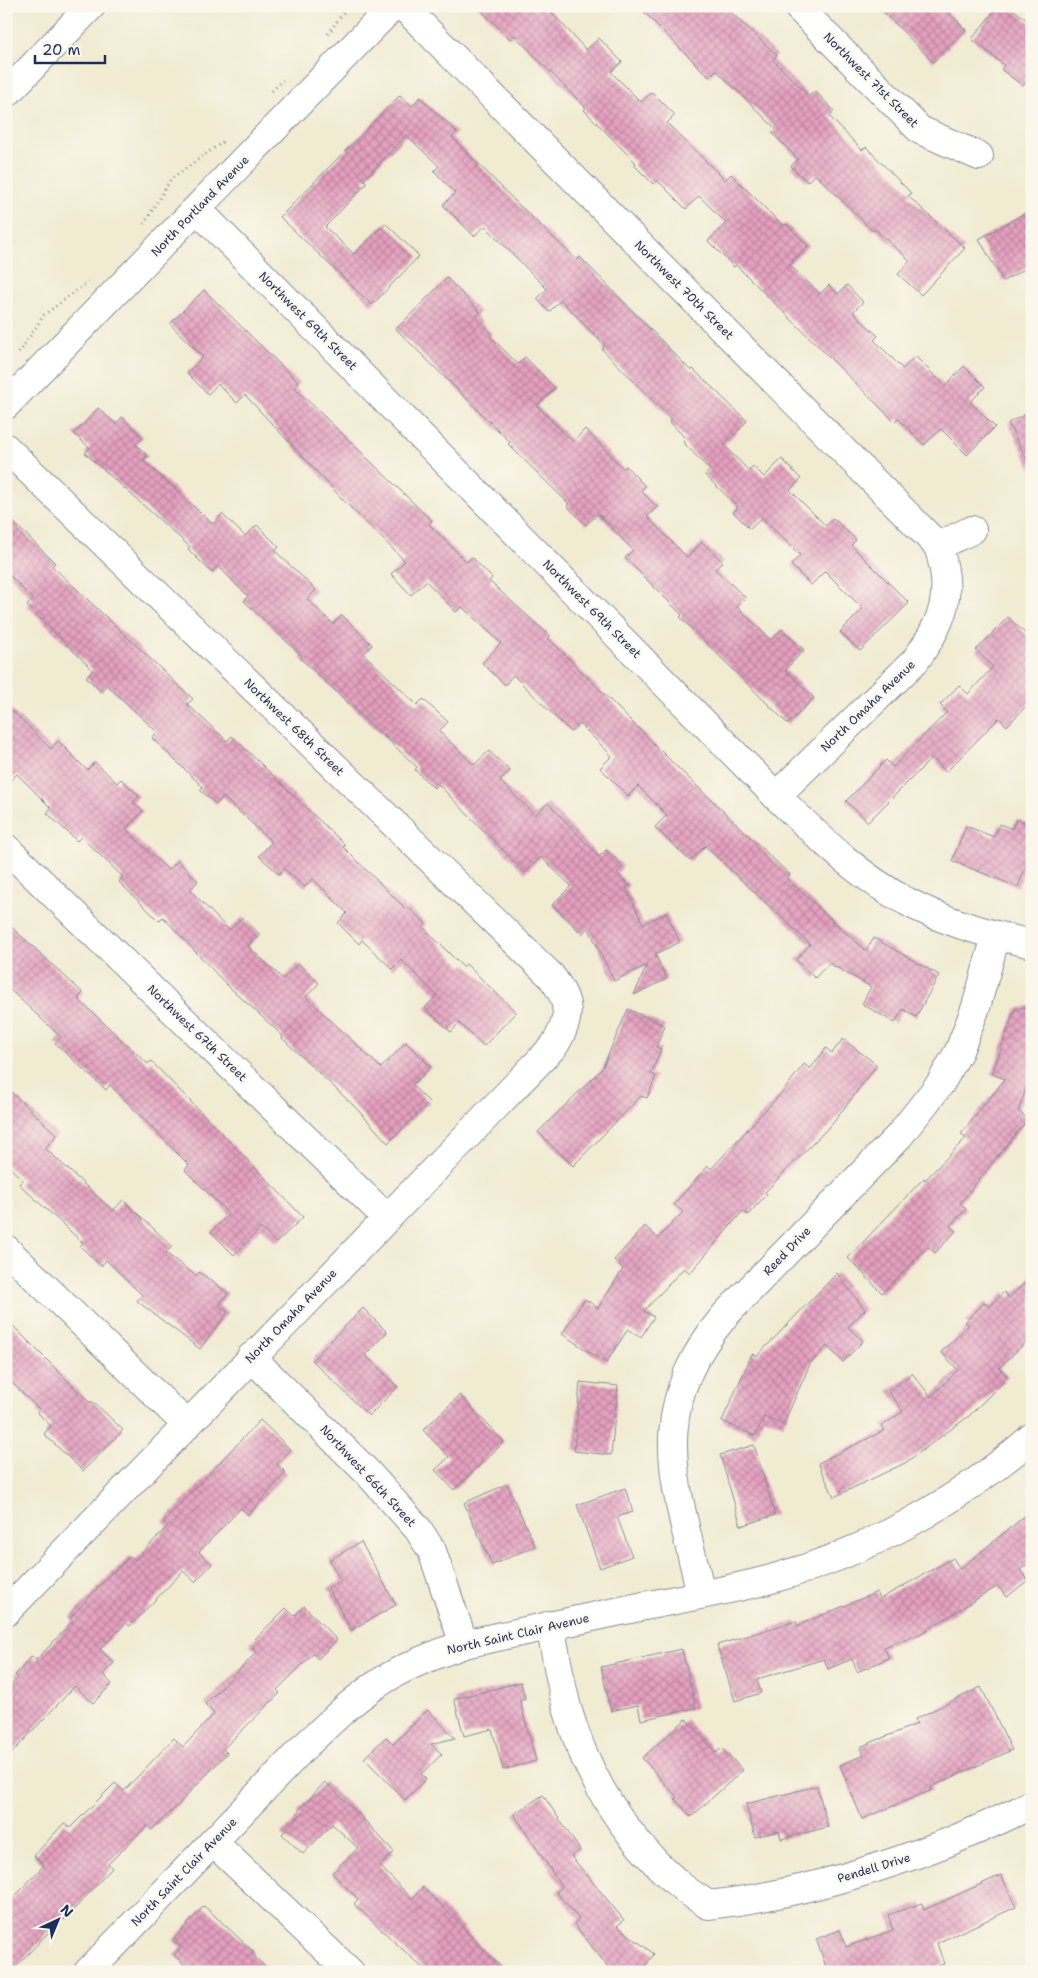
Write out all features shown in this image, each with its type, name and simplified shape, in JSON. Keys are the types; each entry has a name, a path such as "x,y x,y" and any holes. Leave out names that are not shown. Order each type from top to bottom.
{"street":[{"path":"6,94 91,6"},
{"name":"North Portland Avenue","path":"6,405 393,6"},
{"name":"Northwest 70th Street","path":"403,6 938,546"},
{"name":"Northwest 71st Street","path":"797,6 920,130 979,156"},
{"name":"Northwest 69th Street","path":"197,209 776,796 832,850 906,901 996,936 1032,944"},
{"name":"Northwest 68th Street","path":"6,448 551,976 560,987 568,1016"},
{"path":"938,546 972,530"},
{"name":"North Omaha Avenue","path":"776,796 915,661 929,642 944,610 947,588 945,566 938,546"},
{"name":"Northwest 67th Street","path":"6,848 387,1218"},
{"name":"Reed Drive","path":"701,1594 674,1474 672,1442 679,1394 688,1371 712,1331 726,1314 899,1136 940,1084 959,1051 976,1007 996,936"},
{"name":"North Omaha Avenue","path":"6,1612 554,1046 564,1030 568,1016"},
{"path":"6,1249 186,1424"},
{"name":"Northwest 66th Street","path":"251,1357 368,1473 418,1529 432,1551 464,1644"},
{"name":"North Saint Clair Avenue","path":"88,1972 305,1746 341,1712 388,1678 422,1659 464,1644 772,1579 829,1559 882,1536 969,1486 1007,1459 1032,1437"},
{"name":"Pendell Drive","path":"550,1625 568,1710 582,1752 600,1790 619,1820 674,1880 708,1905 781,1894 886,1866 986,1827 1032,1804"},
{"path":"213,1842 350,1972"}],"path":[{"path":"325,37 348,6"},
{"path":"266,98 285,78"},
{"path":"140,232 171,179 228,137"},
{"path":"16,358 44,315 90,280"}],"building":[{"path":"477,6 546,6 586,50 599,38 622,62 611,72 641,102 652,92 675,115 667,123 725,180 731,174 783,226 786,224 808,246 789,264 820,294 829,285 838,294 847,285 863,302 853,312 878,336 874,340 903,369 915,356 945,386 964,366 985,387 970,402 995,427 967,455 941,429 924,445 898,418 895,422 736,265 734,267 708,241 726,223 699,196 686,209 657,180 653,184 634,165 636,163 584,110 586,108 514,35 510,39"},
{"path":"638,6 724,6 777,55 773,60 809,96 815,91 834,111 829,116 862,150 866,147 911,193 908,196 965,248 921,295 898,274 910,261 875,229 873,231 815,174 807,182 791,166 798,159 772,133 776,129 716,70 709,77"},
{"path":"878,6 942,6 966,30 933,62"},
{"path":"998,6 1009,6 1032,24 1032,75 1023,86 1001,69 1004,65 972,39"},
{"path":"400,95 412,106 420,97 457,132 452,137 519,205 577,260 580,257 691,371 693,369 747,421 724,445 749,471 753,466 764,477 782,459 801,479 790,490 826,526 833,518 856,540 851,545 909,603 860,651 840,632 863,609 825,571 811,585 791,565 800,555 762,518 750,529 733,512 738,507 705,475 710,470 683,442 686,439 670,422 672,420 602,349 605,346 561,300 549,312 537,299 547,289 485,226 474,236 443,205 455,193 434,171 439,166 406,135 364,180 367,183 325,227 354,254 385,223 419,256 372,305 280,217"},
{"path":"1032,209 1032,265 1003,281 979,239"},
{"path":"447,278 480,312 476,316 492,334 490,336 518,364 525,357 555,388 537,406 573,442 585,429 624,469 626,466 645,486 641,491 657,507 647,517 687,557 702,542 723,562 715,569 746,598 737,607 771,640 782,629 804,650 785,670 814,698 788,724 680,617 682,615 625,558 633,550 598,514 586,525 567,506 569,504 508,444 510,442 396,329"},
{"path":"204,290 299,383 295,388 432,521 429,524 467,562 472,557 492,578 489,581 550,636 548,638 675,765 790,875 786,878 866,951 874,938 939,975 916,1017 903,1009 895,1023 862,1004 871,987 829,963 815,978 796,960 810,944 705,846 690,861 655,827 667,815 638,786 628,796 600,768 612,756 580,724 571,732 513,675 505,685 482,663 501,643 462,607 456,612 426,581 411,595 391,574 405,561 346,503 245,395 237,403 218,384 208,394 187,373 203,357 170,324"},
{"path":"98,408 116,424 122,417 143,437 136,444 148,456 143,460 213,524 222,514 245,536 257,525 279,547 275,551 316,590 307,599 333,624 342,615 372,645 364,654 417,705 423,699 448,722 439,731 474,765 489,751 510,771 500,781 535,815 548,803 599,857 606,850 623,866 617,873 629,885 626,888 643,924 666,913 680,942 655,954 667,979 634,995 647,965 614,981 588,927 582,934 552,905 571,886 541,857 525,873 438,784 434,788 415,770 417,767 300,658 302,656 244,601 248,596 218,566 212,573 188,549 190,547 85,453 90,448 74,434"},
{"path":"1032,411 1032,470 1008,423"},
{"path":"6,515 55,563 52,566 193,699 187,704 227,741 232,736 345,845 343,847 406,909 408,907 426,924 423,927 463,967 466,964 516,1012 484,1046 459,1023 451,1032 425,1008 437,995 401,960 392,969 362,940 359,944 338,923 347,913 313,879 305,887 284,869 279,874 259,856 272,842 223,797 216,804 200,790 203,787 152,738 157,732 107,685 101,692 86,677 93,670 27,606 33,599 6,572"},
{"path":"1008,617 1032,640 1032,700 1007,726 999,718 946,772 932,758 868,822 846,801 886,760 893,767 947,712 940,705 959,685 968,694 993,667 976,650"},
{"path":"6,705 51,749 58,741 87,770 95,762 117,783 121,779 139,796 133,802 143,811 126,829 168,870 178,861 198,881 190,890 229,930 243,917 260,935 248,946 283,979 298,963 319,983 306,997 381,1068 406,1042 431,1067 412,1085 429,1102 388,1143 355,1107 282,1038 283,1036 225,983 163,917 159,921 119,882 123,877 81,837 77,841 47,813 51,808 17,774 6,785"},
{"path":"1016,819 1032,825 1032,851 1018,887 952,861 966,826 994,837 1000,824 1012,829"},
{"path":"6,922 83,993 78,999 148,1064 151,1061 303,1217 276,1243 261,1228 234,1255 211,1232 229,1214 185,1170 189,1165 110,1085 106,1090 55,1043 61,1037 6,986"},
{"path":"1032,1005 1032,1073 1018,1111 1028,1119 960,1203 966,1209 950,1226 956,1231 935,1253 928,1247 882,1293 848,1258 924,1178 925,1180 966,1138 961,1134 1005,1079 992,1074 1015,1010"},
{"path":"628,1009 665,1026 656,1047 661,1049 651,1074 656,1076 647,1098 641,1096 573,1166 538,1132 602,1069"},
{"path":"843,1039 877,1065 833,1123 765,1192 767,1194 748,1215 743,1211 690,1273 684,1268 644,1311 654,1317 641,1337 628,1329 606,1363 562,1334 585,1299 598,1308 623,1269 614,1260 645,1226 658,1238 683,1212 674,1204 708,1166 711,1169 784,1090 804,1064 810,1069 826,1048 832,1053"},
{"path":"6,1087 57,1135 45,1148 113,1211 123,1200 172,1246 166,1253 196,1276 199,1272 228,1293 219,1306 228,1312 200,1349 137,1301 142,1295 106,1260 101,1266 80,1246 83,1243 19,1184 23,1180 6,1164"},
{"path":"837,1273 865,1310 848,1327 863,1341 843,1362 827,1346 811,1362 783,1425 764,1417 755,1436 722,1421 752,1354 757,1356"},
{"path":"1032,1276 1032,1336 999,1368 1008,1377 969,1416 905,1463 834,1497 818,1463 885,1430 882,1426 903,1411 888,1391 912,1373 931,1397 958,1370 941,1352 969,1325 965,1322 985,1302 990,1307 1004,1292 1009,1298"},
{"path":"363,1308 387,1332 365,1355 398,1387 369,1416 312,1360"},
{"path":"6,1319 90,1403 91,1401 123,1430 83,1471 44,1434 51,1426 37,1412 39,1409 6,1377"},
{"path":"580,1382 618,1386 611,1455 574,1451"},
{"path":"460,1395 504,1442 454,1490 435,1470 449,1457 423,1430"},
{"path":"260,1420 290,1449 277,1464 286,1473 248,1515 241,1508 199,1552 212,1564 195,1582 183,1571 130,1626 126,1623 100,1649 114,1663 103,1674 112,1684 93,1703 75,1686 6,1759 6,1691 18,1678 15,1675 32,1656 36,1660 73,1621 70,1618 113,1571 130,1556 135,1560 168,1526 163,1522"},
{"path":"754,1445 775,1515 741,1526 720,1455"},
{"path":"507,1484 535,1546 492,1565 464,1503"},
{"path":"625,1488 633,1512 617,1517 632,1556 600,1568 577,1505"},
{"path":"1032,1510 1032,1561 1020,1570 1028,1580 1007,1597 998,1586 920,1634 884,1647 889,1658 857,1672 852,1659 828,1669 824,1659 757,1679 761,1693 735,1701 717,1645 796,1621 797,1626 877,1592 880,1599 953,1558 960,1569"},
{"path":"361,1542 396,1605 351,1630 328,1588 341,1581 329,1560"},
{"path":"304,1606 337,1640 318,1659 313,1654 277,1690 280,1693 223,1749 227,1753 178,1805 151,1830 147,1826 108,1864 112,1868 64,1920 62,1918 11,1972 6,1972 6,1906 44,1865 34,1856 64,1823 70,1828 115,1783 124,1791 174,1738 183,1747 214,1714 205,1704 257,1652 249,1645 286,1608 294,1616"},
{"path":"682,1649 696,1708 641,1720 638,1705 611,1711 601,1667"},
{"path":"521,1682 525,1699 520,1701 536,1761 503,1770 492,1729 464,1736 454,1699"},
{"path":"981,1687 1012,1750 931,1787 932,1790 862,1819 840,1765 864,1755 860,1747 917,1724 915,1719"},
{"path":"428,1710 455,1738 431,1744 442,1754 421,1774 426,1779 405,1800 364,1758 386,1737 393,1744"},
{"path":"686,1719 716,1753 722,1748 743,1770 691,1817 675,1799 677,1797 642,1758"},
{"path":"325,1782 358,1813 394,1852 380,1866 412,1899 423,1887 506,1972 427,1972 354,1904 358,1899 332,1873 358,1848 332,1824 303,1854 282,1834 300,1815 297,1812"},
{"path":"817,1786 828,1827 781,1839 779,1831 755,1837 746,1804"},
{"path":"543,1795 580,1850 571,1856 624,1920 617,1926 654,1954 641,1972 612,1972 574,1924 579,1919 556,1892 562,1887 514,1814"},
{"path":"1001,1875 1016,1907 937,1943 944,1964 922,1972 828,1972 816,1939 840,1930 846,1947 893,1930 888,1915 922,1903 924,1910"},
{"path":"204,1906 254,1952 252,1954 270,1972 192,1972 174,1955 181,1948 173,1940"}]}
